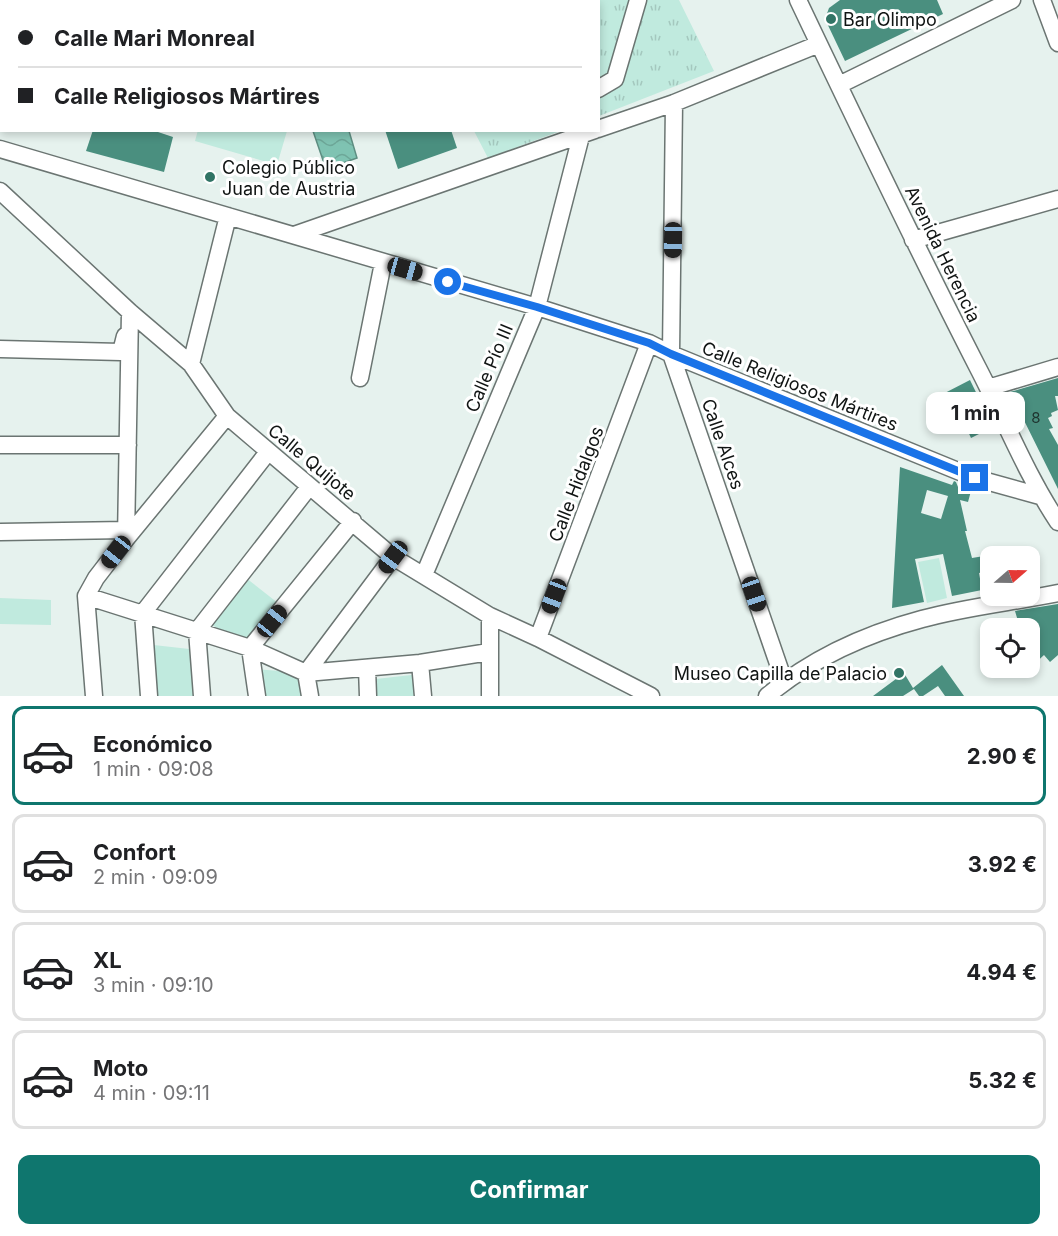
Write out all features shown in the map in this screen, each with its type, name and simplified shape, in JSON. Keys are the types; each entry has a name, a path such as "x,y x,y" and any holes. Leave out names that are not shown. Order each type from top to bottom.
{"street":[{"path":"600,87 615,80 638,0"},
{"name":"Avenida Herencia","path":"798,0 913,240 1040,496 1058,522"},
{"path":"839,85 1012,0"},
{"path":"1042,0 1058,43"},
{"path":"600,129 674,103 819,44"},
{"name":"Calle Alces","path":"674,103 671,354 784,681"},
{"path":"294,235 591,132"},
{"name":"Calle Pío III","path":"424,575 537,307 591,132"},
{"name":"Calle Religiosos Mártires","path":"0,149 537,307 649,343 975,478 1040,496"},
{"name":"Calle Quijote","path":"0,191 130,312 191,364 227,416 393,557 490,616 651,696"},
{"path":"913,240 1058,199"},
{"path":"191,364 228,216"},
{"path":"360,378 382,263"},
{"path":"0,349 122,352 130,312"},
{"path":"126,535 130,312"},
{"name":"Calle Hidalgos","path":"538,638 649,343"},
{"path":"988,388 1058,367"},
{"path":"94,696 86,596 126,535 227,416"},
{"path":"0,445 128,445"},
{"path":"149,696 144,613 268,452"},
{"path":"202,696 196,632 309,487"},
{"path":"257,696 250,648 353,521"},
{"path":"0,532 126,535"},
{"path":"310,696 306,673 393,557"},
{"path":"767,696 803,668 843,648 886,631 923,618 1058,593"},
{"path":"86,596 250,648 306,673 420,663 489,652"},
{"path":"489,696 490,616"},
{"path":"420,663 423,696"},
{"path":"367,668 368,696"},
{"path":"774,696 784,681"}],"green space":[{"path":"600,0 679,0 714,71 600,116"},
{"path":"197,132 287,132 277,165 195,141"},
{"path":"475,132 557,132 488,158"},
{"path":"939,558 947,598 927,603 918,562"},
{"path":"241,574 283,607 250,648 204,620"},
{"path":"0,598 51,600 51,625 0,624"},
{"path":"145,644 198,650 202,696 149,696"},
{"path":"254,669 306,673 310,696 257,696"},
{"path":"420,674 423,696 368,696 367,680"}],"water":[{"path":"313,132 349,132 357,158 326,169"}],"building":[{"path":"840,0 937,0 943,14 845,61 825,19 829,8"},
{"path":"92,132 158,132 173,137 164,172 86,151"},
{"path":"386,132 452,132 457,148 398,169"},
{"path":"1058,378 1058,396 1055,396 1058,410 1051,413 1052,416 1048,418 1053,428 1049,429 1058,445 1058,489 1010,392"},
{"path":"970,380 993,427 971,438 954,401 943,406 939,396"},
{"path":"900,467 952,485 954,481 958,487 971,491 968,502 960,500 972,558 980,557 980,590 952,596 943,554 915,559 924,602 892,608","holes":["927,490 948,496 941,519 921,513"]},
{"path":"1058,604 1058,655 1050,662 1044,655 1040,659 1040,618 1017,618 1015,611"},
{"path":"942,665 964,696 945,696 938,686 923,696 919,696 914,689 903,696 873,696 904,673 913,688"}],"place":[{"name":"Bar Olimpo","path":"831,19"},
{"name":"Colegio Público Juan de Austria","path":"210,177"},
{"name":"Museo Capilla de Palacio","path":"899,673"}],"route":[{"path":"448,282 537,307 649,343 975,478"}]}
